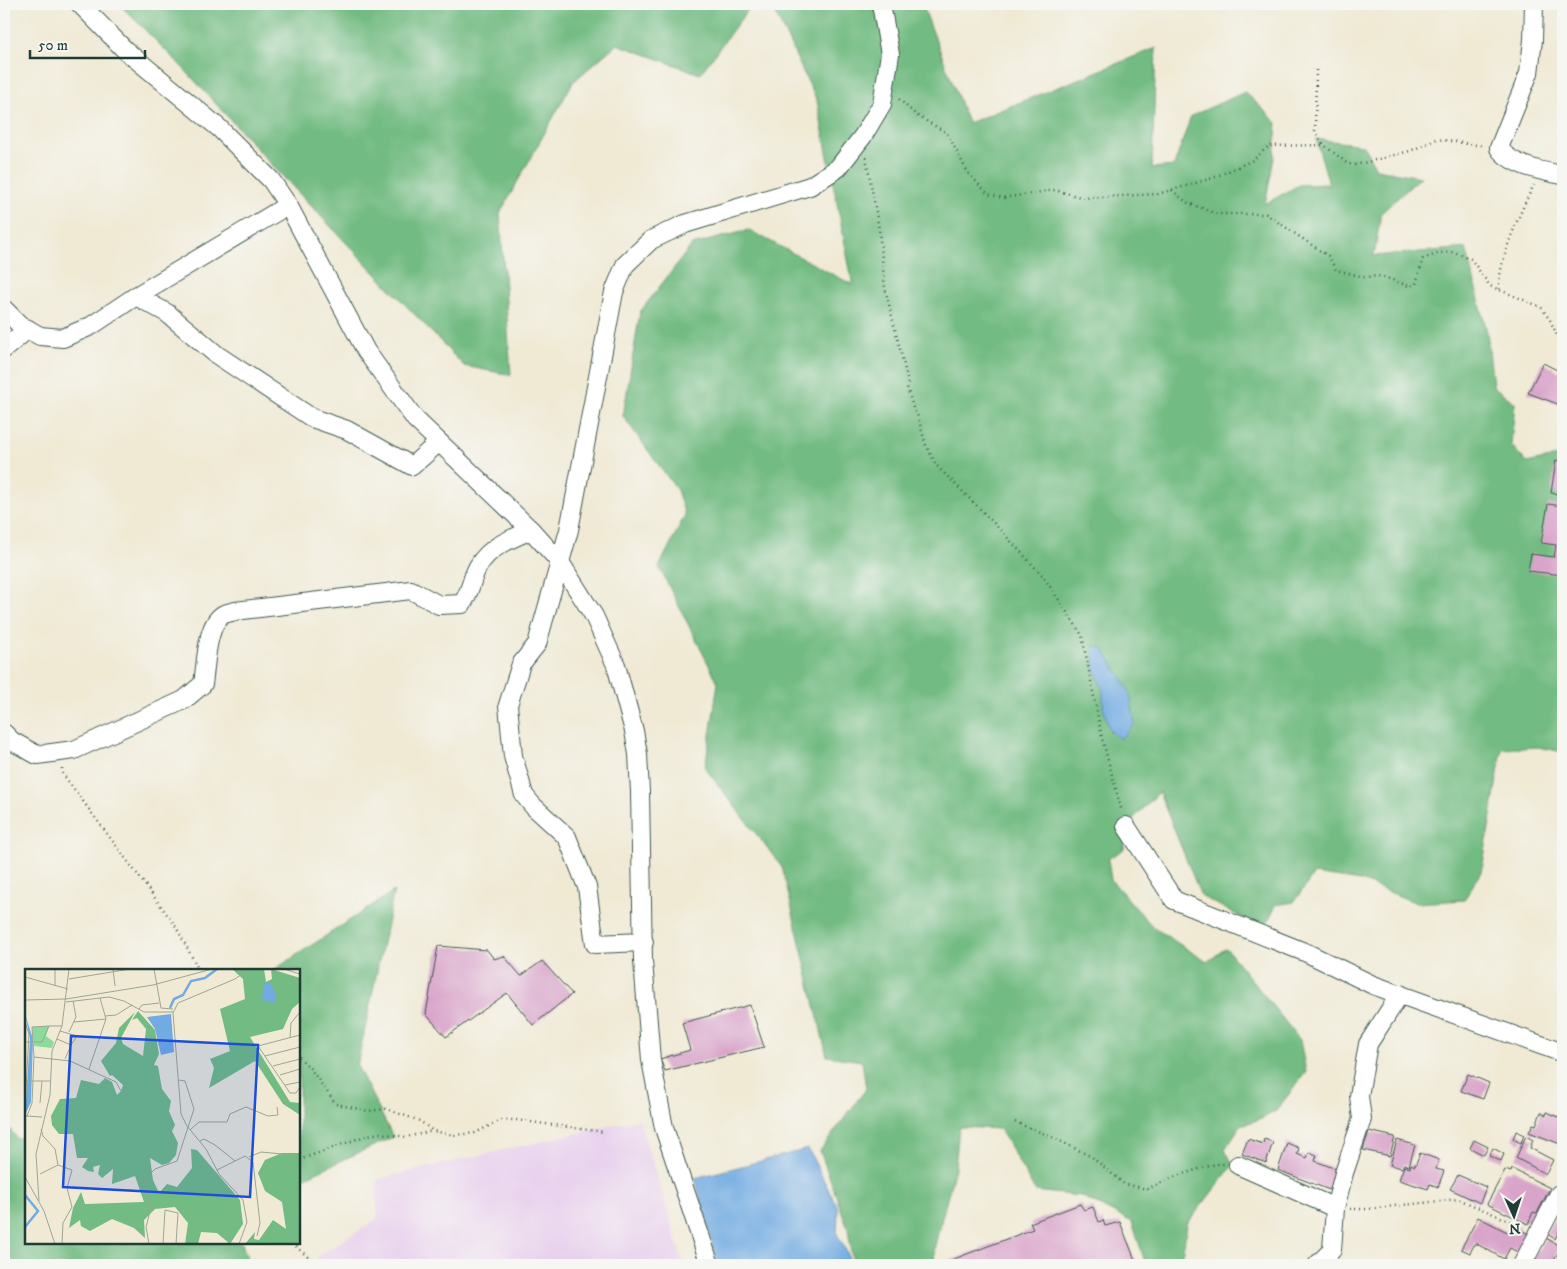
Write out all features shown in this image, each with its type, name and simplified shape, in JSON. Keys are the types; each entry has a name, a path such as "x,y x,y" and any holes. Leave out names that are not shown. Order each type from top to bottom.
{"street":[{"path":"80,4 125,50 219,128 271,180 288,205 366,351 415,420 531,530 560,562 594,616 616,665 634,731 638,754 643,961 651,1060 664,1128 710,1265"},
{"path":"644,942 595,944 587,887 567,837 533,806 524,795 513,756 508,705 520,664 537,644 569,530 614,292 625,265 651,240 685,224 810,186 838,168 863,136 882,104 890,54 881,4"},
{"path":"1534,4 1533,40 1529,73 1499,148 1504,157 1541,171 1563,175"},
{"path":"4,309 20,325 40,336 63,338 91,326 136,296 288,205"},
{"path":"136,296 167,313 217,355 312,418 346,430 412,466 438,443"},
{"path":"4,349 28,329"},
{"path":"4,733 12,741 37,755 74,750 184,700 203,684 209,639 213,627 223,615 236,611 410,590 439,605 462,604 468,595 474,574 482,559 495,547 531,530"},
{"path":"1126,826 1174,900 1307,952 1373,985 1563,1053"},
{"path":"1317,1265 1332,1250 1335,1208 1344,1173 1362,1119 1359,1096 1368,1044 1400,994"},
{"path":"1238,1165 1335,1208"},
{"path":"1522,1265 1562,1191"}],"path":[{"path":"1316,70 1315,131 1324,145 1348,164 1356,165 1410,151 1437,139 1499,148"},
{"path":"885,87 916,115 947,133 968,173 988,194 1003,198 1055,190 1084,198 1158,194 1213,178 1253,160 1269,146 1324,145"},
{"path":"863,136 879,228 885,288 908,382 907,387 914,412 918,414 926,445 936,465 992,521 1042,576 1082,635 1102,738 1126,826"},
{"path":"1499,289 1499,277 1521,211 1541,171"},
{"path":"1172,190 1186,202 1216,214 1266,214 1328,256 1336,270 1364,277 1381,276 1409,286 1416,284 1423,259 1439,253 1454,252 1471,259 1490,286 1541,307 1550,320 1563,348"},
{"path":"62,752 62,772 175,925 198,969"},
{"path":"300,1058 309,1067 336,1104 368,1111 386,1109 420,1121 433,1131"},
{"path":"300,1160 368,1135 380,1133 406,1137 433,1131 454,1135 476,1133 501,1120 516,1120 604,1132"},
{"path":"1015,1122 1052,1137 1092,1157 1124,1184 1147,1189 1176,1176 1216,1164 1238,1165"},
{"path":"1335,1208 1367,1209 1458,1199 1539,1233"},
{"path":"293,1244 317,1265"}],"shaded area":[{"path":"639,1119 684,1265 318,1265 317,1257 377,1219 377,1179"}],"green space":[{"path":"119,4 752,4 700,74 617,44 573,82 500,213 511,375 464,366 270,163 185,70"},
{"path":"771,4 922,4 968,123 1156,48 1152,168 1174,166 1191,116 1245,92 1277,123 1274,158 1265,204 1299,185 1329,184 1316,139 1363,145 1376,169 1421,177 1381,213 1374,256 1466,248 1487,332 1493,386 1515,403 1511,445 1527,463 1563,455 1563,752 1538,747 1502,749 1482,870 1464,900 1417,903 1361,881 1314,874 1294,902 1276,905 1264,929 1201,896 1159,792 1126,826 1124,849 1108,859 1111,880 1153,927 1207,962 1226,948 1300,1040 1306,1072 1276,1111 1261,1119 1241,1125 1225,1149 1233,1165 1187,1224 1181,1265 1146,1265 1132,1222 1081,1196 1035,1191 1000,1129 959,1127 955,1168 934,1249 935,1265 853,1265 848,1229 820,1151 866,1089 862,1061 827,1056 782,867 705,768 718,683 659,567 685,515 677,490 623,416 640,312 692,245 749,230 853,285 817,101"},
{"path":"394,891 357,1066 393,1137 300,1180 300,969 276,969"},
{"path":"4,1121 17,1139 25,1135 25,1244 242,1244 249,1265 16,1265 4,1248"}],"water":[{"path":"1094,645 1103,648 1129,690 1135,724 1120,739 1110,731 1103,708 1103,691 1094,667"},
{"path":"808,1149 838,1208 837,1234 848,1254 850,1265 718,1265 695,1178"}],"building":[{"path":"1543,363 1563,373 1563,392 1558,404 1528,393"},
{"path":"1556,460 1563,461 1563,495 1551,493"},
{"path":"1548,504 1563,506 1563,575 1528,571 1531,554 1554,557 1556,545 1541,543"},
{"path":"438,946 487,950 494,959 504,956 521,976 542,961 572,994 533,1025 507,993 446,1037 426,1014"},
{"path":"750,1005 764,1047 665,1071 660,1059 690,1050 682,1023"},
{"path":"1468,1074 1489,1083 1483,1099 1461,1091"},
{"path":"1541,1112 1546,1115 1547,1112 1563,1119 1563,1145 1529,1132 1533,1124 1536,1125"},
{"path":"1369,1131 1395,1137 1390,1156 1363,1150"},
{"path":"1516,1131 1524,1135 1521,1143 1513,1139"},
{"path":"1526,1136 1533,1140 1530,1148 1553,1160 1546,1174 1516,1158"},
{"path":"1248,1139 1263,1144 1264,1139 1273,1142 1266,1163 1242,1154"},
{"path":"1397,1140 1415,1145 1409,1166 1404,1164 1402,1168 1390,1165"},
{"path":"1474,1140 1488,1147 1484,1155 1470,1148"},
{"path":"1287,1143 1299,1148 1297,1154 1307,1158 1309,1152 1317,1155 1315,1161 1339,1170 1332,1191 1278,1170"},
{"path":"1493,1148 1504,1154 1501,1161 1489,1156"},
{"path":"1420,1153 1439,1160 1436,1169 1444,1171 1438,1187 1430,1184 1428,1189 1399,1180 1404,1166 1410,1168 1411,1164 1415,1166"},
{"path":"1512,1169 1550,1188 1537,1213 1533,1212 1528,1224 1487,1204 1505,1170 1511,1172"},
{"path":"1458,1175 1486,1187 1480,1203 1450,1189"},
{"path":"1080,1204 1084,1210 1093,1207 1099,1222 1103,1220 1105,1226 1120,1222 1137,1265 938,1265 1033,1229 1030,1223"},
{"path":"1558,1213 1563,1216 1563,1224 1555,1239 1546,1233"},
{"path":"1478,1217 1513,1235 1514,1232 1510,1230 1512,1225 1532,1236 1523,1255 1510,1248 1504,1259 1475,1243 1470,1253 1461,1249"},
{"path":"1546,1238 1561,1247 1563,1244 1563,1251 1560,1249 1551,1265 1539,1265 1531,1261"}]}
